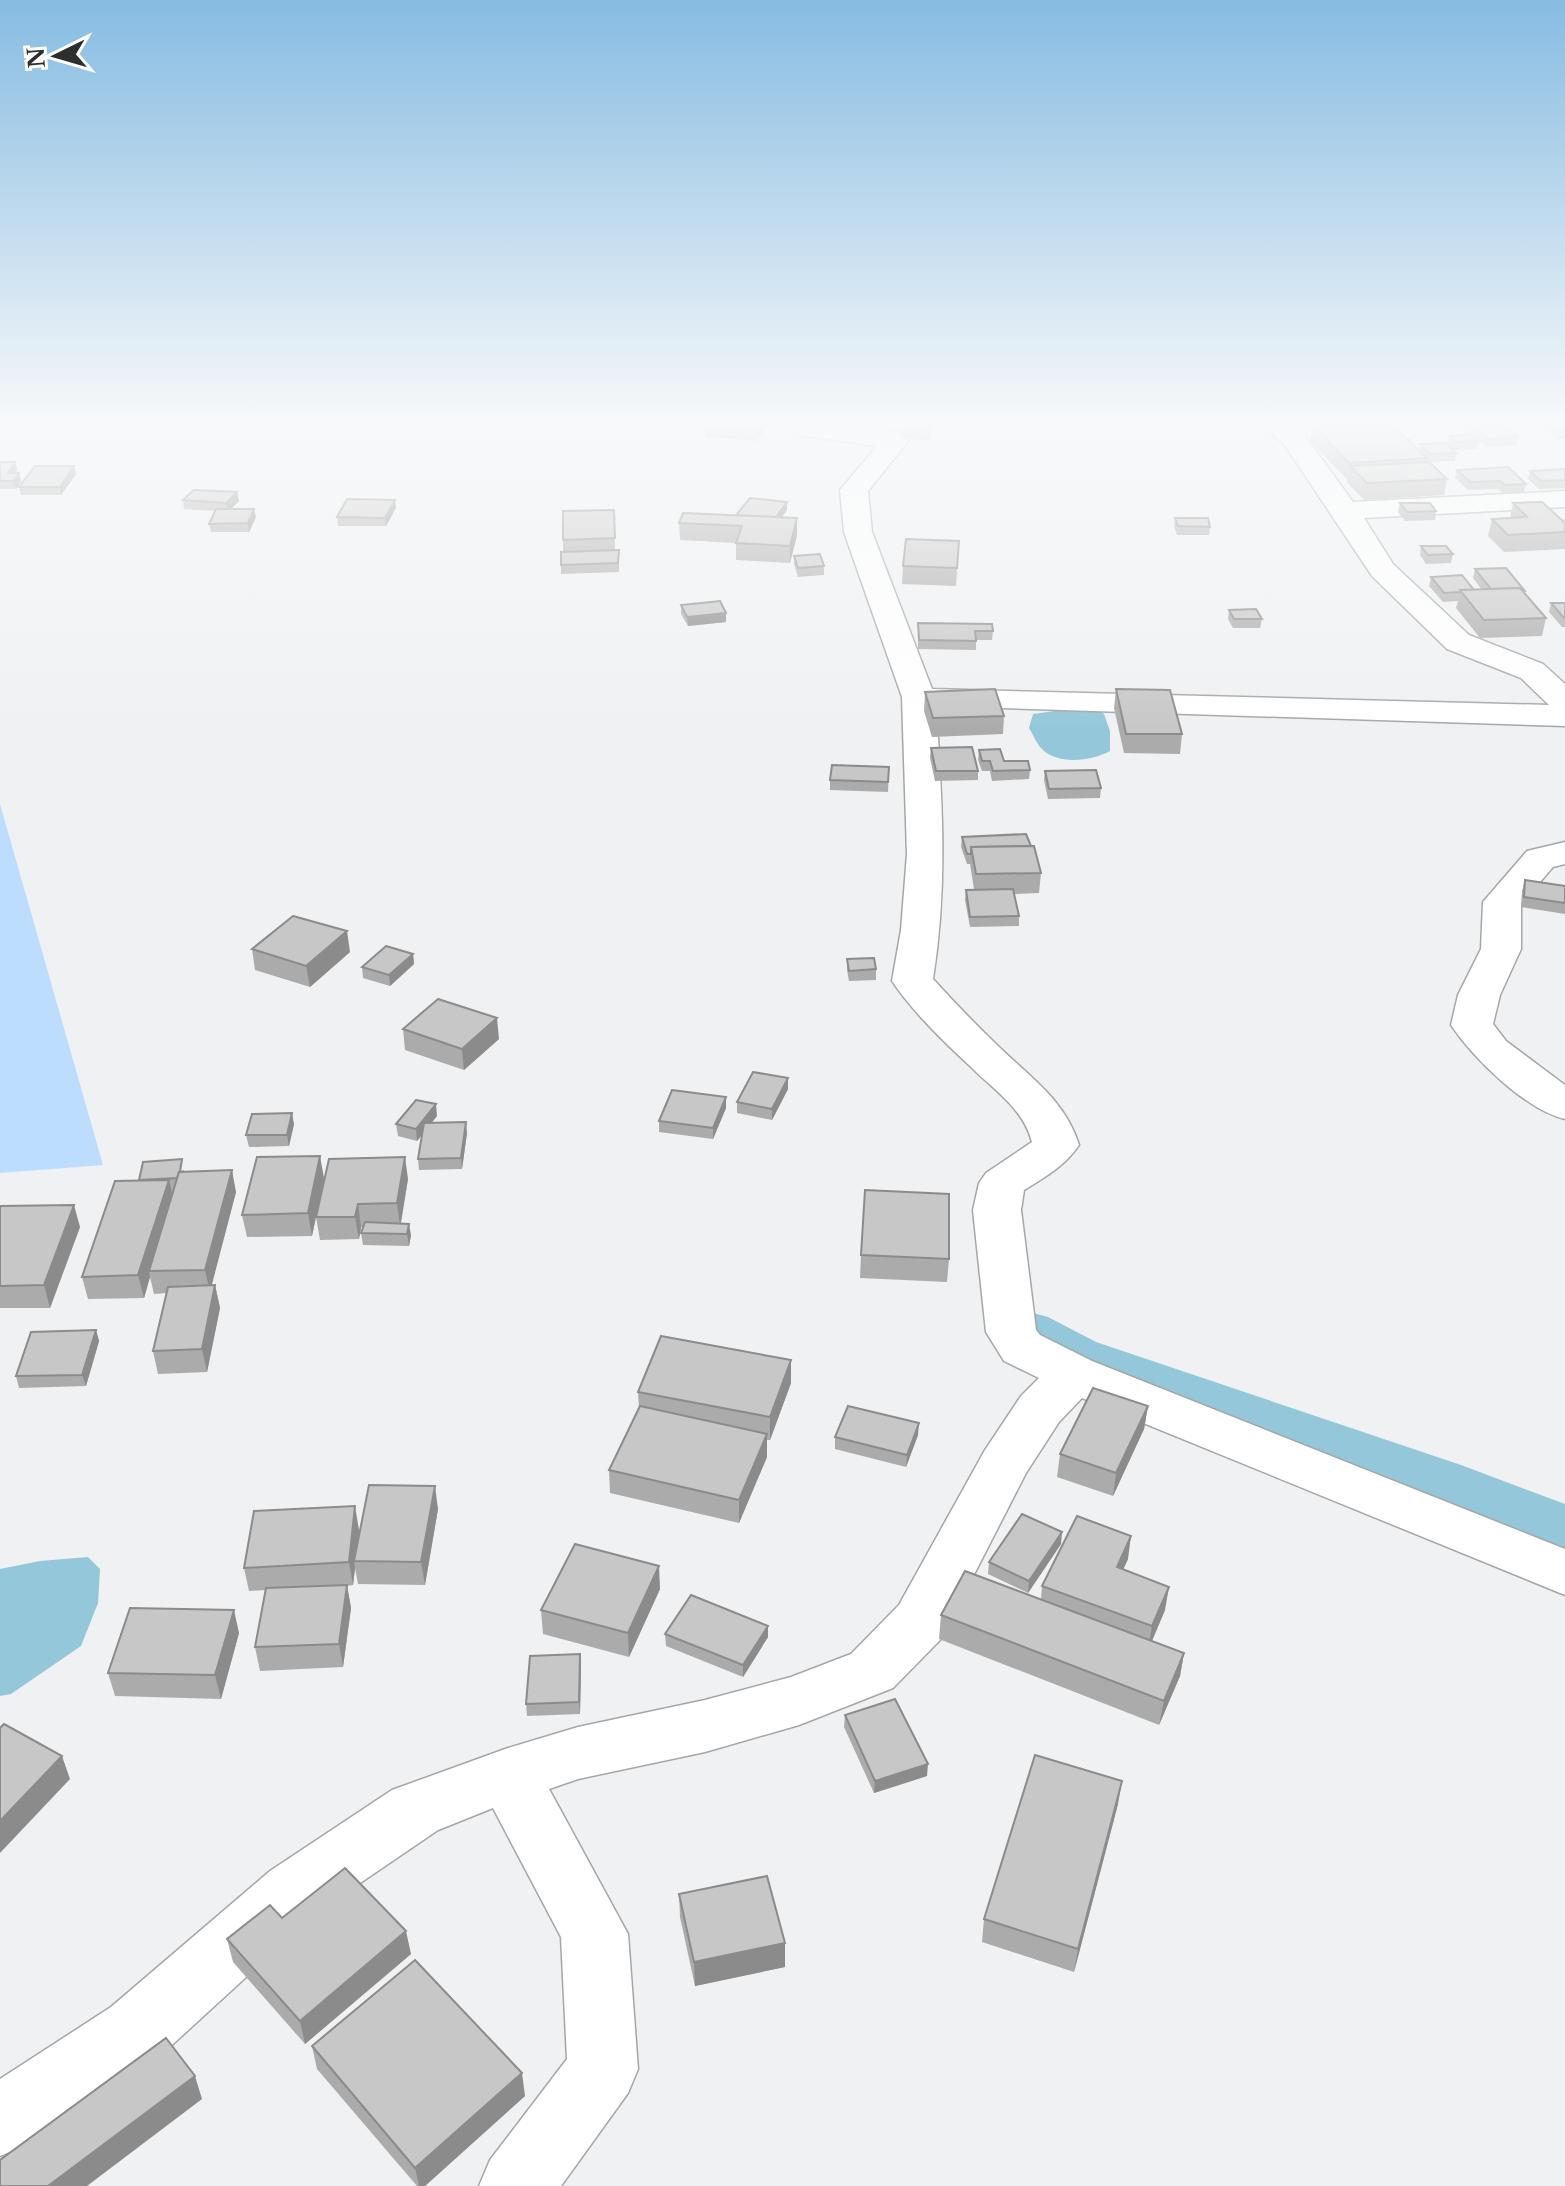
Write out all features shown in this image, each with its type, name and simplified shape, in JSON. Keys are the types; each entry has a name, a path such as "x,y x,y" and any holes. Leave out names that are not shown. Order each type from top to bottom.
{"street":[{"path":"857,526 919,697 926,854 921,930 912,981 994,1067 1032,1098 1051,1123 1056,1145 1041,1159 1002,1183 997,1210 1011,1332 1022,1348 1074,1374 1565,1573"},
{"path":"1354,526 1382,570 1458,642 1532,671 1565,702"},
{"path":"919,697 1565,716"},
{"path":"1565,853 1540,859 1502,902 1501,949 1479,995 1472,1025 1491,1050 1565,1106"},
{"path":"0,2120 136,2031 293,1892 415,1810 578,1753 705,1726 799,1700 872,1671 920,1622 1004,1464 1040,1409 1074,1374"},
{"path":"508,1775 594,1934 603,2069 516,2186"}],"shaded area":[{"path":"1090,706 1104,714 1110,731 1110,751 1103,754 1076,760 1058,758 1041,748 1029,728 1033,714"},
{"path":"0,804 103,1165 0,1173"},
{"path":"88,1557 100,1569 98,1603 81,1646 11,1694 0,1696 0,1569 40,1561"}],"building":[{"path":"563,526 615,526 615,538 563,540"},
{"path":"742,526 795,526 790,546 736,543"},
{"path":"1499,526 1565,526 1565,532 1508,535"},
{"path":"906,539 959,541 957,568 903,566"},
{"path":"1421,546 1446,546 1453,554 1428,555"},
{"path":"619,550 618,563 561,565 561,552"},
{"path":"820,554 824,566 798,568 794,556"},
{"path":"1506,568 1525,591 1522,592 1520,588 1491,589 1475,569"},
{"path":"1462,575 1474,590 1444,593 1431,577"},
{"path":"1520,588 1546,618 1484,620 1460,590"},
{"path":"720,601 726,613 687,617 681,605"},
{"path":"1551,603 1565,603 1565,618 1564,618"},
{"path":"1256,609 1262,619 1234,619 1229,610"},
{"path":"918,623 992,624 993,631 975,631 976,641 919,640"},
{"path":"995,689 1004,716 933,718 925,692"},
{"path":"1116,689 1170,690 1182,734 1126,734"},
{"path":"972,747 978,771 936,771 931,748"},
{"path":"1000,749 1004,761 1028,761 1030,770 993,771 990,761 982,761 979,750"},
{"path":"832,765 889,767 888,782 830,780"},
{"path":"1096,770 1101,788 1049,789 1045,771"},
{"path":"1026,834 1031,846 971,847 971,854 967,854 962,837"},
{"path":"1034,846 1041,873 976,874 971,847"},
{"path":"1525,880 1565,886 1565,903 1524,897"},
{"path":"1013,889 1019,916 970,917 966,890"},
{"path":"293,916 347,931 306,966 252,949"},
{"path":"386,946 413,954 389,975 362,967"},
{"path":"874,958 876,969 849,971 847,959"},
{"path":"438,999 497,1018 462,1049 403,1029"},
{"path":"753,1072 788,1078 772,1109 737,1102"},
{"path":"672,1090 726,1097 713,1128 659,1121"},
{"path":"416,1100 436,1104 416,1129 396,1124"},
{"path":"292,1113 287,1135 246,1135 252,1114"},
{"path":"466,1122 461,1158 418,1159 424,1123"},
{"path":"320,1156 308,1213 242,1215 257,1157"},
{"path":"405,1157 397,1203 358,1204 355,1217 316,1217 329,1159"},
{"path":"182,1159 177,1178 139,1180 143,1162"},
{"path":"232,1170 205,1270 149,1271 179,1172"},
{"path":"169,1180 138,1275 82,1277 115,1181"},
{"path":"865,1190 949,1194 949,1259 861,1255"},
{"path":"74,1205 44,1285 0,1286 0,1206"},
{"path":"365,1222 409,1224 407,1234 361,1233"},
{"path":"215,1285 202,1349 153,1351 168,1287"},
{"path":"96,1330 82,1375 16,1376 31,1332"},
{"path":"661,1336 791,1360 770,1417 638,1392"},
{"path":"1093,1388 1148,1406 1116,1473 1060,1454"},
{"path":"640,1406 767,1434 739,1500 609,1470"},
{"path":"848,1406 919,1423 907,1455 835,1437"},
{"path":"369,1485 435,1486 421,1562 354,1561"},
{"path":"355,1506 349,1562 244,1568 254,1511"},
{"path":"1022,1514 1062,1532 1029,1581 989,1562"},
{"path":"1077,1516 1131,1536 1117,1567 1169,1587 1152,1626 1042,1586"},
{"path":"575,1544 659,1566 628,1633 541,1610"},
{"path":"965,1571 1184,1653 1164,1701 941,1615"},
{"path":"347,1585 339,1644 255,1647 266,1588"},
{"path":"691,1595 768,1626 743,1665 665,1634"},
{"path":"130,1608 234,1610 215,1675 108,1673"},
{"path":"580,1654 579,1702 526,1704 530,1656"},
{"path":"895,1699 928,1764 875,1781 845,1715"},
{"path":"4,1724 62,1756 0,1821 0,1728"},
{"path":"1035,1755 1122,1781 1078,1949 984,1919"},
{"path":"345,1868 406,1931 300,2021 227,1939 270,1905 282,1918"},
{"path":"767,1876 785,1943 694,1962 679,1894"},
{"path":"415,1960 522,2073 415,2168 312,2046"},
{"path":"166,2038 195,2076 48,2186 0,2186 0,2160"}],"waterway":[{"path":"1029,1330 1077,1355 1441,1480 1565,1527"}]}
